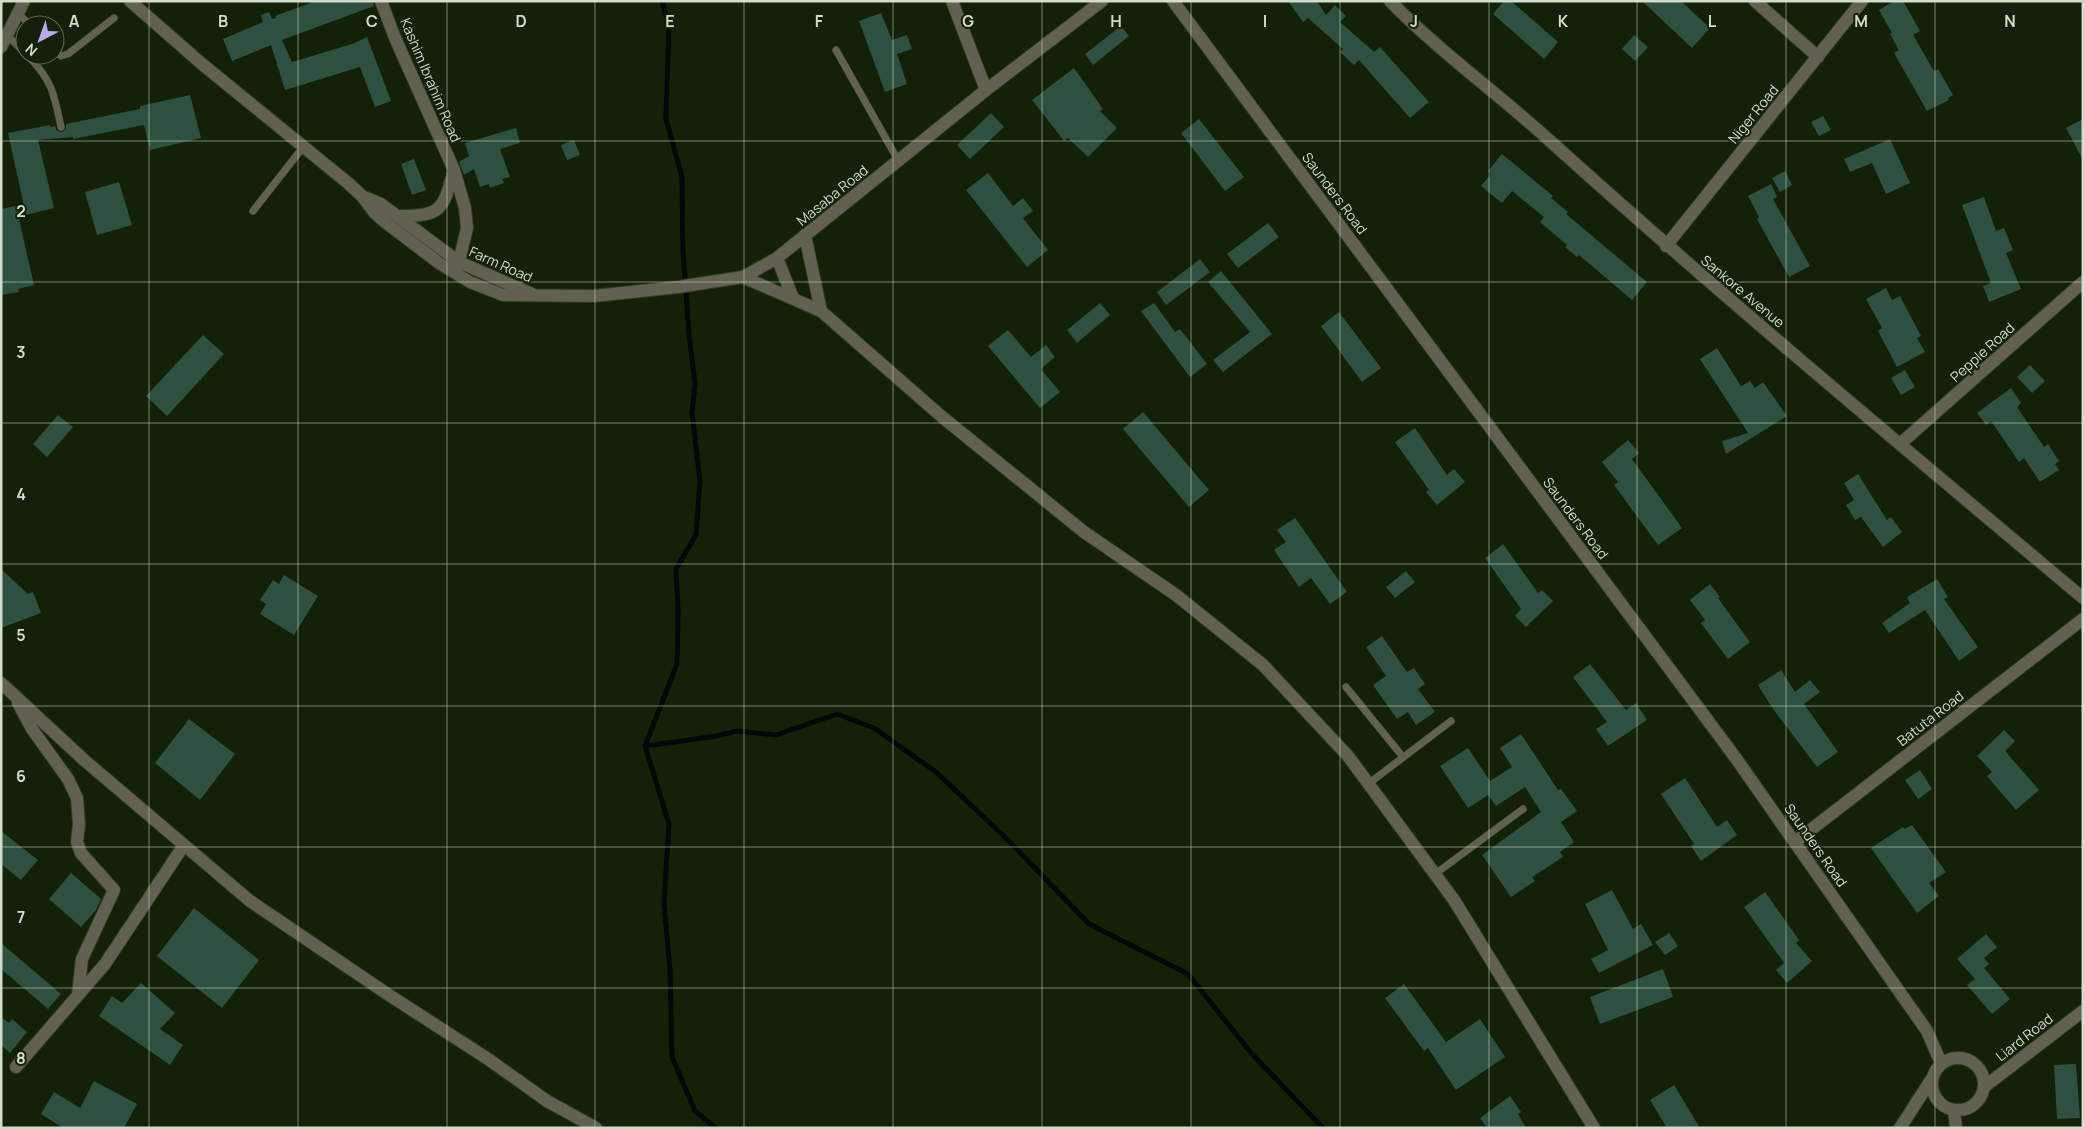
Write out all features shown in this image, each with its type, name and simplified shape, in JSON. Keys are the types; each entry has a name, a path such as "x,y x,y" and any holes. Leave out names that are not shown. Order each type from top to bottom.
{"street":[{"name":"Kashim Ibrahim Road","path":"381,1 395,38 454,170 465,208 467,228 459,262"},
{"path":"952,1 986,90"},
{"name":"Masaba Road","path":"534,294 594,296 678,287 743,277 777,258 986,90 1102,1"},
{"name":"Saunders Road","path":"1173,1 1729,749 1927,1031 1941,1063"},
{"name":"Sankore Avenue","path":"1390,1 1412,24 1536,129 1666,246 2083,598"},
{"path":"1755,1 1818,57"},
{"name":"Niger Road","path":"1666,246 1862,1"},
{"name":"Farm Road","path":"137,4 202,64 304,146 362,196 374,212 385,222 439,264 470,282 503,295 534,294"},
{"path":"1,47 21,7"},
{"path":"398,216 424,216 436,211 447,197 454,170"},
{"name":"Farm Road","path":"362,196 381,204 459,262 534,294"},
{"path":"805,235 821,311"},
{"path":"777,258 793,298"},
{"path":"743,277 821,311 941,416 1084,532 1176,595 1263,665 1348,756 1454,900 1594,1128"},
{"name":"Pepple Road","path":"1900,444 2083,282"},
{"name":"Batuta Road","path":"1795,842 2083,619"},
{"path":"1,683 84,760 250,901 389,995 488,1058 547,1101 596,1128"},
{"path":"13,694 32,729 68,779 77,798 78,842 81,853 114,890 82,959 78,994"},
{"path":"16,1067 105,964 184,845"},
{"name":"Liard Road","path":"1984,1088 2083,1011"},
{"path":"1900,1128 1933,1074 1941,1063 1949,1058 1958,1057 1975,1063 1984,1078 1984,1088 1977,1102 1971,1107 1954,1110 1939,1103 1934,1096 1931,1080"},
{"path":"1912,1110 1939,1103"},
{"path":"1954,1110 1956,1128"}],"lane":[{"path":"65,55 114,18"},
{"path":"7,36 15,44"},
{"path":"836,50 898,160"},
{"path":"36,65 47,78 53,91 60,127"},
{"path":"253,212 304,146"},
{"path":"1346,687 1403,757"},
{"path":"1368,784 1451,721"},
{"path":"1435,874 1523,809"}],"building":[{"path":"316,1 373,1 374,6 282,40 292,62 352,44 367,37 391,101 375,107 360,67 285,90 271,45 232,61 223,39 263,22 261,15 269,12 272,19 276,18 275,16"},
{"path":"1288,1 1317,1 1326,15 1335,5 1346,16 1340,22 1374,52 1380,47 1429,102 1410,118 1359,60 1354,65 1340,52 1343,49 1308,18 1303,22"},
{"path":"1504,1 1511,1 1558,42 1544,59 1493,14"},
{"path":"1642,1 1681,1 1710,28 1692,48"},
{"path":"1894,1 1903,1 1920,31 1913,35 1934,71 1938,69 1953,95 1948,98 1949,100 1927,111 1894,53 1899,50 1879,10"},
{"path":"881,13 892,40 907,35 912,49 897,54 907,84 885,92 859,21"},
{"path":"1121,26 1129,36 1093,65 1085,54"},
{"path":"1634,35 1648,47 1635,61 1622,49"},
{"path":"1074,68 1103,109 1100,111 1117,128 1088,157 1068,138 1064,141 1032,100"},
{"path":"190,95 201,138 150,150 144,125 73,139 73,137 38,140 54,208 26,215 8,133 50,125 50,127 55,126 57,131 62,132 66,129 66,124 140,109 140,106"},
{"path":"991,113 1004,127 970,159 957,145"},
{"path":"1823,116 1831,130 1819,136 1811,122"},
{"path":"1199,119 1244,177 1225,191 1181,133"},
{"path":"2083,119 2083,160 2066,128"},
{"path":"516,128 520,143 500,149 510,177 502,179 504,183 490,188 489,184 480,187 474,169 464,175 459,162 469,156 465,143"},
{"path":"1890,139 1910,183 1886,194 1872,163 1850,172 1844,159"},
{"path":"574,140 580,155 567,160 561,145"},
{"path":"1502,154 1553,196 1551,198 1568,212 1566,214 1647,282 1632,300 1579,255 1577,257 1565,247 1567,245 1540,222 1544,217 1512,191 1502,203 1481,186 1491,174 1488,171"},
{"path":"414,159 426,190 412,195 401,164"},
{"path":"1785,171 1792,185 1780,192 1772,178"},
{"path":"988,173 1013,206 1023,198 1033,211 1023,218 1048,250 1027,267 966,190"},
{"path":"119,182 132,225 97,235 85,192"},
{"path":"1771,184 1777,197 1773,199 1810,266 1789,277 1757,219 1759,217 1748,196"},
{"path":"1984,197 1996,231 2004,228 2013,250 2006,253 2021,289 1989,302 1983,286 1991,283 1962,205"},
{"path":"16,206 34,285 18,289 19,292 1,295 1,209"},
{"path":"1268,223 1279,237 1238,268 1227,254"},
{"path":"1200,259 1210,272 1166,305 1157,292"},
{"path":"1221,271 1272,334 1223,372 1213,360 1250,332 1208,282"},
{"path":"1886,288 1892,300 1900,296 1921,336 1917,338 1925,352 1897,367 1878,331 1882,328 1866,299"},
{"path":"1100,303 1110,315 1077,343 1067,330"},
{"path":"1154,303 1175,332 1180,329 1207,364 1190,377 1141,311"},
{"path":"1339,312 1381,368 1362,382 1321,326"},
{"path":"1008,330 1031,357 1046,345 1055,357 1041,369 1060,392 1040,408 988,346"},
{"path":"203,335 224,354 167,416 146,396"},
{"path":"1717,348 1741,386 1750,381 1755,388 1763,382 1787,416 1726,454 1722,441 1748,433 1700,359"},
{"path":"2030,365 2045,381 2032,393 2017,377"},
{"path":"1905,370 1915,387 1901,395 1891,378"},
{"path":"2011,388 2021,403 2017,407 2044,447 2048,444 2059,461 2055,464 2059,470 2040,482 2024,458 2019,462 1991,421 1986,425 1977,413"},
{"path":"1143,412 1209,490 1189,507 1123,429"},
{"path":"58,415 73,427 47,457 33,444"},
{"path":"1415,428 1447,475 1454,469 1465,482 1437,505 1426,492 1429,490 1395,442"},
{"path":"1628,440 1639,453 1632,459 1682,528 1658,545 1614,485 1618,482 1602,462"},
{"path":"1858,474 1887,520 1891,517 1902,532 1883,547 1861,517 1855,520 1846,505 1854,500 1844,483"},
{"path":"1295,518 1347,592 1330,604 1311,578 1299,587 1274,550 1286,542 1277,530"},
{"path":"1503,544 1538,593 1542,590 1553,601 1526,627 1515,616 1521,609 1485,558"},
{"path":"1,569 28,594 33,592 41,613 1,628"},
{"path":"1406,571 1415,582 1395,598 1386,587"},
{"path":"284,575 318,596 294,635 260,614 266,604 260,600 273,580 279,584"},
{"path":"1937,579 1948,597 1944,599 1978,647 1959,661 1925,610 1889,633 1882,623 1910,603 1907,597"},
{"path":"1710,584 1750,642 1728,659 1701,623 1705,620 1690,600"},
{"path":"1382,636 1407,672 1414,668 1425,684 1418,689 1435,712 1416,725 1408,712 1397,719 1373,685 1386,676 1366,647"},
{"path":"1590,664 1626,710 1636,703 1647,720 1608,746 1596,729 1607,722 1573,677"},
{"path":"1781,670 1795,692 1810,680 1820,692 1804,704 1838,752 1817,767 1773,709 1758,685"},
{"path":"189,719 235,754 200,800 155,763"},
{"path":"2004,730 2015,741 2005,751 2039,790 2016,810 1987,776 1992,772 1977,756"},
{"path":"1521,734 1558,790 1561,789 1577,811 1561,822 1574,842 1560,852 1563,857 1532,877 1535,881 1511,897 1482,855 1541,812 1525,787 1496,806 1488,795 1468,808 1440,766 1468,748 1490,781 1512,767 1500,748"},
{"path":"1920,770 1932,789 1918,799 1905,780"},
{"path":"1685,778 1717,827 1727,820 1737,835 1701,861 1691,846 1694,844 1661,794"},
{"path":"1912,825 1946,872 1929,883 1939,896 1917,913 1871,848 1903,827 1904,829"},
{"path":"1,831 38,860 21,880 1,864"},
{"path":"71,873 101,899 96,910 81,927 49,899"},
{"path":"1612,890 1633,929 1641,924 1653,945 1599,973 1591,959 1608,950 1585,904"},
{"path":"1765,892 1799,940 1796,943 1812,961 1787,983 1776,970 1784,963 1744,907"},
{"path":"194,908 259,960 222,1008 157,956"},
{"path":"1669,933 1678,946 1665,955 1655,942"},
{"path":"1986,934 1997,947 1984,958 1989,964 1984,968 2010,999 1992,1014 1967,985 1975,979 1957,959"},
{"path":"1,943 61,994 48,1009 1,969"},
{"path":"1663,969 1673,997 1600,1024 1590,997"},
{"path":"141,983 175,1013 160,1029 183,1045 170,1065 99,1016 112,996 122,1003"},
{"path":"1404,984 1446,1042 1480,1019 1505,1057 1456,1090 1428,1048 1424,1051 1385,998"},
{"path":"1,1017 9,1023 12,1019 27,1032 10,1053 1,1045"},
{"path":"2076,1064 2080,1118 2057,1119 2054,1065"},
{"path":"94,1081 137,1104 124,1128 63,1128 41,1114 54,1092 80,1108"},
{"path":"1674,1085 1700,1128 1667,1128 1650,1100"},
{"path":"1510,1096 1521,1112 1518,1114 1526,1128 1487,1128 1480,1118"}],"waterway":[{"path":"662,1 669,25 666,119 682,177 683,251 695,384 692,413 700,481 696,535 676,569 678,611 677,664 645,746 669,824 664,903 670,970 672,1057 695,1111 716,1128"},
{"path":"645,746 717,736 737,731 776,735 837,714 874,728 936,772 1008,840 1089,924 1188,974 1252,1054 1323,1128"}]}
